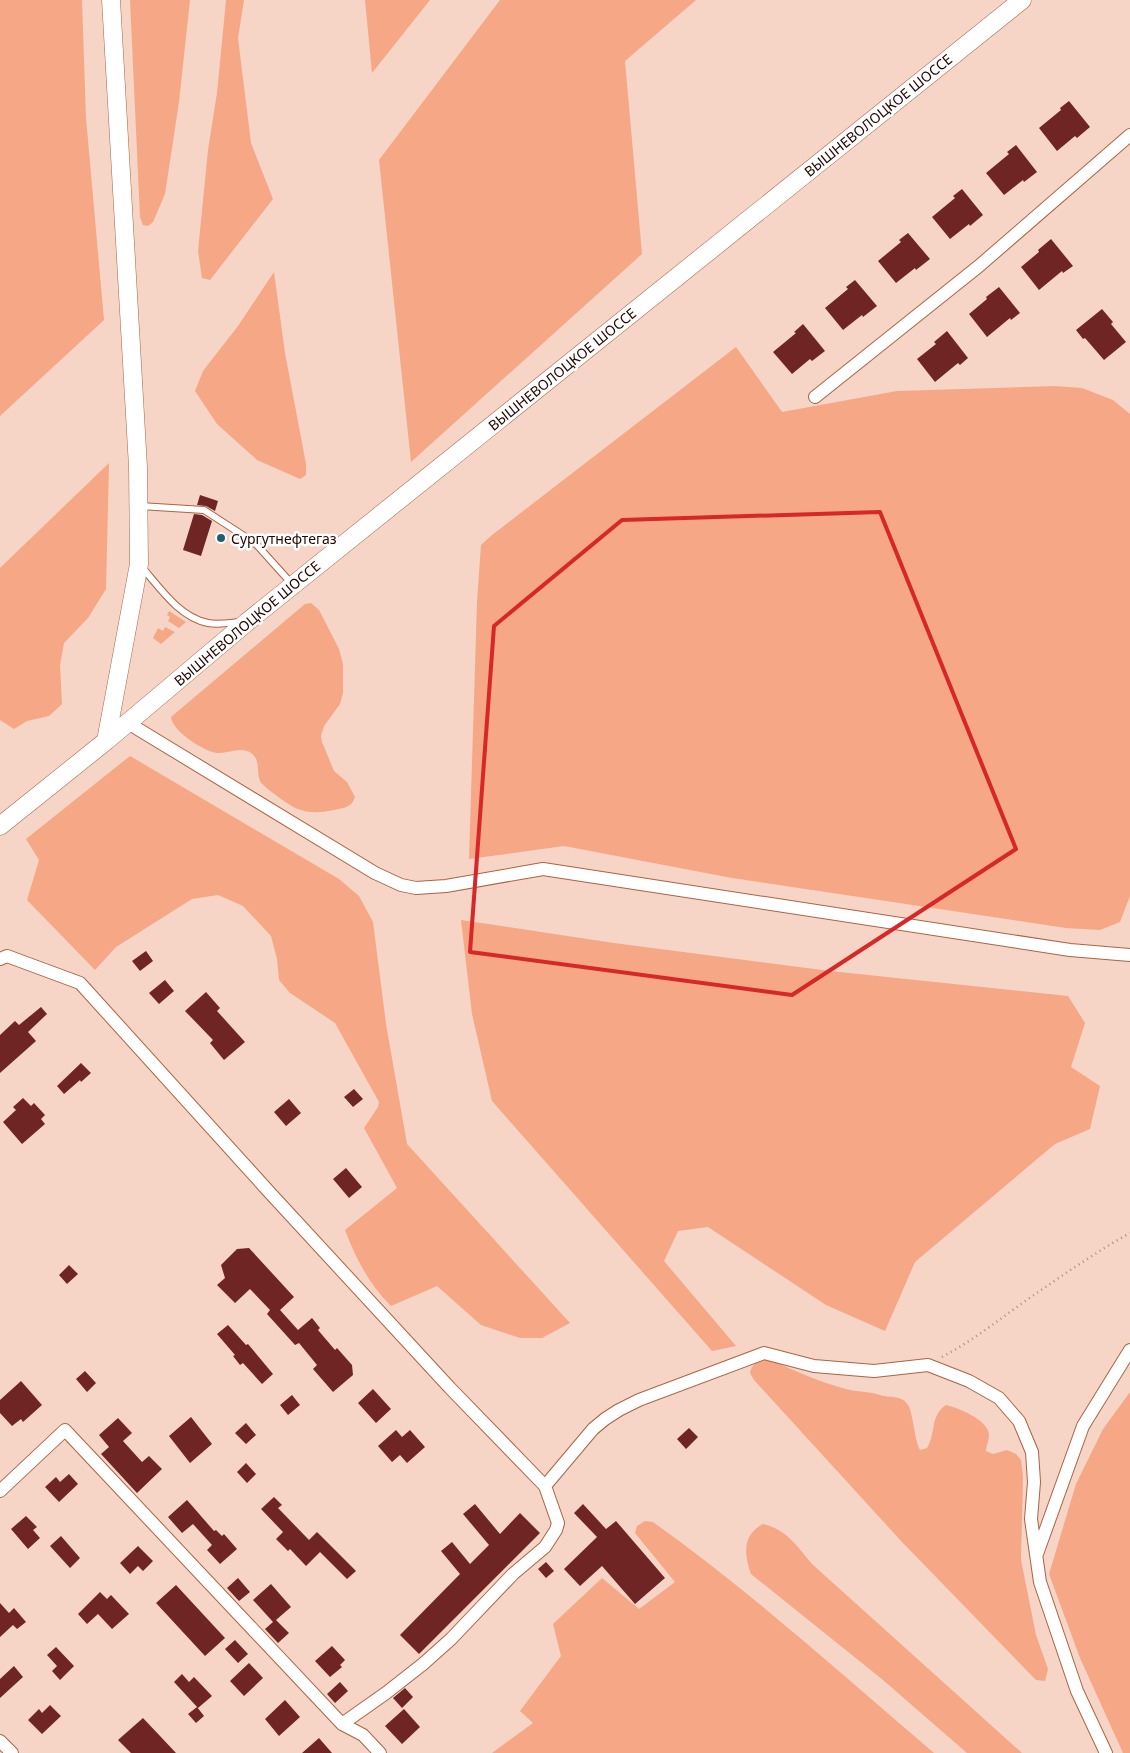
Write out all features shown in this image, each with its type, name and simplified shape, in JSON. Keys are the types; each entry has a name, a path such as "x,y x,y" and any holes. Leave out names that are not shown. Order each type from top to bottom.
{"main road":[{"path":"106,741 139,564 138,467 111,0"},
{"name":"ВЫШНЕВОЛОЦКОЕ ШОССЕ","path":"0,826 128,723 247,622 1022,0"}],"street":[{"path":"815,396 979,266 1130,135"},
{"path":"128,723 376,873 401,885 416,888 446,886 542,869 1070,950 1130,955"},
{"path":"0,959 7,956 80,983 265,1188 450,1388 545,1486 558,1523 556,1530 545,1547 513,1574 451,1639 423,1664 342,1724"},
{"path":"1036,1557 1083,1426 1130,1350"},
{"path":"545,1486 593,1429 619,1410 639,1400 764,1353 814,1366 874,1371 928,1365 970,1381 999,1398 1019,1421 1032,1452 1034,1482 1031,1519 1040,1582 1077,1691 1106,1753"},
{"path":"0,1492 66,1430 342,1724 363,1735 380,1753"},
{"path":"0,1741 12,1753"}],"lane":[{"path":"139,506 204,510 255,543 293,585"},
{"path":"139,564 180,609 208,622 224,624 247,622"}],"path":[{"path":"928,1365 967,1344 1030,1298 1130,1233"}],"highlighted area":[{"path":"880,512 1016,849 792,995 470,952 494,626 622,520"}],"shaded area":[{"path":"0,0 82,0 86,118 104,320 0,416"},
{"path":"130,0 190,0 179,102 165,194 153,222 148,226 143,225 140,217"},
{"path":"226,0 244,0 238,38 251,143 273,199 210,280 202,278 198,251"},
{"path":"365,0 430,0 372,73"},
{"path":"500,0 696,0 625,61 642,254 411,462 379,160"},
{"path":"274,272 285,353 306,464 306,475 300,479 257,460 217,424 195,391 203,371 238,326"},
{"path":"736,347 782,412 897,391 1055,386 1082,388 1113,400 1130,414 1130,896 1120,922 1100,930 1066,928 732,878 564,846 469,859 477,602 481,545"},
{"path":"109,463 106,589 88,618 64,643 60,665 62,704 49,716 27,721 14,729 0,720 0,568"},
{"path":"311,603 319,610 339,649 343,664 343,693 340,704 324,726 321,736 322,742 334,771 347,782 355,797 352,803 341,809 317,812 297,809 266,787 260,781 257,762 251,753 239,750 217,753 204,748 182,734 171,717 305,604"},
{"path":"169,611 186,622 179,628 168,621 170,617 167,615"},
{"path":"165,627 175,632 161,644 153,638 158,628 163,631"},
{"path":"130,756 339,879 359,896 373,922 386,1024 407,1144 570,1323 542,1338 520,1338 481,1325 437,1286 391,1306 383,1298 359,1261 345,1230 397,1188 364,1128 378,1107 379,1102 335,1023 290,993 279,980 277,959 271,936 243,906 218,895 192,899 116,947 95,970 27,900 39,860 26,839"},
{"path":"461,920 614,943 830,971 1068,996 1085,1023 1071,1067 1100,1086 1090,1129 1055,1144 915,1262 885,1331 826,1305 708,1227 678,1231 664,1261 736,1346 712,1351 492,1101 472,1014"},
{"path":"766,1360 836,1386 896,1397 902,1400 910,1408 920,1450 927,1448 930,1443 935,1419 946,1405 965,1412 984,1424 989,1435 986,1451 993,1454 1007,1450 1016,1454 1021,1460 1023,1477 1021,1560 1036,1635 1048,1669 1045,1681 1036,1680 902,1542 754,1380 750,1373 753,1365"},
{"path":"1130,1392 1130,1753 1123,1753 1080,1658 1049,1574 1076,1484 1103,1429"},
{"path":"645,1521 653,1522 726,1577 934,1753 492,1753 533,1723 520,1711 561,1656 553,1624 602,1578 639,1609 675,1582 635,1533 637,1526"},
{"path":"763,1524 785,1534 812,1564 1022,1753 967,1753 883,1680 751,1574 746,1546 751,1534"}],"building":[{"path":"1069,101 1090,127 1077,138 1075,136 1057,151 1039,128"},
{"path":"1016,145 1037,172 1004,195 986,173 1009,154 1007,152"},
{"path":"962,189 983,215 950,239 932,217 955,198 953,196"},
{"path":"908,233 930,259 896,283 878,261 901,242 899,240"},
{"path":"1051,239 1073,266 1063,273 1062,271 1039,290 1021,267"},
{"path":"855,280 877,306 843,330 825,308 848,289 846,287"},
{"path":"999,287 1020,313 1011,320 1010,318 987,337 969,314"},
{"path":"1102,309 1113,322 1111,324 1126,342 1104,360 1076,330"},
{"path":"803,324 825,351 812,361 810,359 792,374 773,352 796,333 794,332"},
{"path":"947,331 968,358 960,365 958,363 935,382 917,359 936,344 934,342"},
{"path":"200,495 218,501 215,511 206,506 197,505"},
{"path":"194,514 202,515 212,521 201,556 183,550"},
{"path":"146,951 153,961 140,971 132,961"},
{"path":"165,980 174,991 159,1004 149,993"},
{"path":"206,992 220,1008 217,1011 245,1042 224,1060 210,1043 213,1040 185,1011"},
{"path":"41,1007 47,1014 28,1032 36,1041 0,1073 0,1035 15,1021 19,1025"},
{"path":"81,1063 91,1073 64,1094 57,1086"},
{"path":"354,1089 363,1099 353,1107 344,1097"},
{"path":"23,1098 31,1106 34,1103 45,1115 41,1119 45,1124 22,1144 3,1122 16,1110 13,1107"},
{"path":"289,1099 301,1113 286,1126 274,1112"},
{"path":"346,1168 362,1187 349,1198 333,1179"},
{"path":"249,1248 294,1297 280,1310 298,1330 312,1318 320,1328 318,1330 335,1350 337,1348 352,1365 353,1375 333,1392 313,1369 317,1365 299,1343 295,1345 267,1314 270,1310 250,1289 235,1303 217,1285 225,1278 221,1265 237,1249"},
{"path":"69,1265 78,1274 67,1284 59,1275"},
{"path":"228,1325 246,1345 248,1344 273,1374 262,1384 243,1363 240,1365 233,1356 235,1355 217,1334"},
{"path":"85,1371 96,1383 87,1392 76,1379"},
{"path":"21,1381 42,1405 23,1422 21,1419 12,1426 0,1413 0,1400"},
{"path":"373,1389 391,1409 376,1423 358,1403"},
{"path":"292,1395 300,1405 288,1415 280,1405"},
{"path":"191,1417 212,1444 190,1463 169,1436"},
{"path":"118,1418 132,1433 123,1441 142,1462 149,1456 162,1469 137,1493 101,1454 109,1447 99,1435"},
{"path":"246,1423 256,1435 246,1444 235,1433"},
{"path":"689,1428 698,1437 686,1449 677,1439"},
{"path":"396,1430 402,1437 410,1430 425,1447 407,1463 400,1455 392,1462 378,1446"},
{"path":"246,1463 256,1474 247,1483 237,1472"},
{"path":"69,1474 78,1484 59,1502 45,1487 56,1477 60,1482"},
{"path":"274,1497 282,1505 278,1508 309,1540 317,1532 356,1571 347,1579 320,1552 306,1566 290,1549 288,1551 276,1539 283,1532 261,1509"},
{"path":"187,1500 214,1531 216,1530 222,1536 224,1534 237,1549 220,1564 207,1550 212,1545 193,1524 182,1533 168,1517"},
{"path":"475,1504 500,1534 520,1513 540,1533 419,1654 400,1635 460,1574 441,1551 452,1542 470,1564 489,1545 463,1514"},
{"path":"583,1504 606,1529 616,1521 665,1578 635,1604 602,1566 580,1586 564,1569 597,1537 574,1513"},
{"path":"26,1516 37,1527 33,1530 40,1538 28,1549 11,1529"},
{"path":"61,1536 80,1558 70,1568 50,1546"},
{"path":"138,1546 153,1561 143,1571 138,1566 130,1574 120,1563"},
{"path":"546,1562 554,1571 546,1578 538,1569"},
{"path":"238,1578 250,1592 239,1601 227,1588"},
{"path":"271,1584 291,1607 276,1620 289,1633 278,1643 265,1629 273,1622 253,1600"},
{"path":"176,1585 225,1638 205,1656 156,1603"},
{"path":"100,1592 107,1599 111,1595 129,1614 112,1629 98,1614 87,1624 78,1614"},
{"path":"0,1603 9,1613 14,1608 26,1622 17,1629 13,1625 0,1637"},
{"path":"235,1640 248,1654 238,1663 225,1649"},
{"path":"332,1646 345,1660 340,1665 342,1667 330,1677 315,1661"},
{"path":"56,1647 74,1666 60,1680 52,1671 57,1666 47,1655"},
{"path":"249,1663 263,1678 244,1696 230,1681"},
{"path":"14,1666 23,1677 0,1698 0,1679"},
{"path":"182,1674 189,1682 194,1677 212,1696 198,1708 174,1682"},
{"path":"340,1682 348,1691 335,1703 327,1694"},
{"path":"405,1688 413,1697 402,1708 393,1698"},
{"path":"285,1700 300,1717 279,1736 265,1719"},
{"path":"50,1705 61,1716 42,1734 28,1720 39,1709 42,1713"},
{"path":"197,1707 204,1716 196,1723 188,1714"},
{"path":"404,1709 420,1727 402,1744 385,1726"},
{"path":"143,1718 176,1753 131,1753 118,1740"},
{"path":"319,1738 332,1753 302,1753"}],"place":[{"name":"Сургутнефтегаз","path":"221,538"}]}
